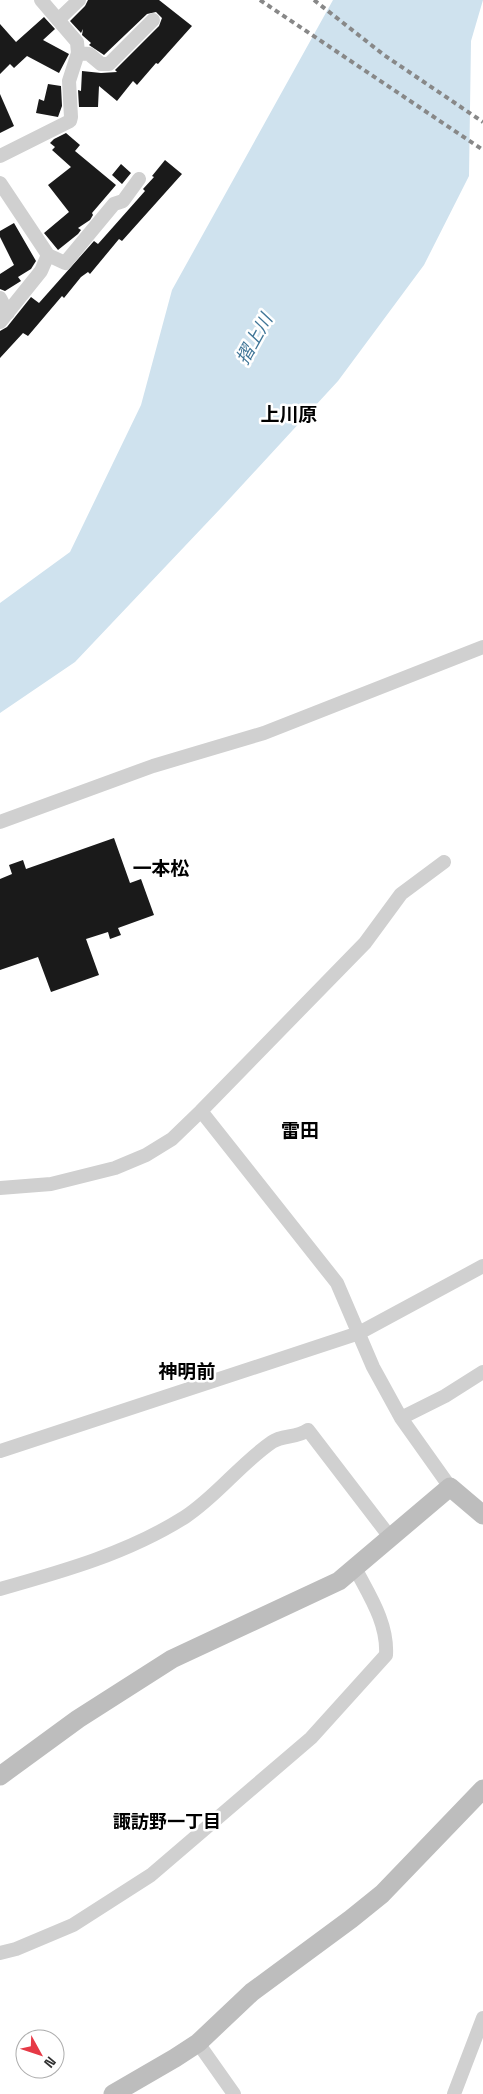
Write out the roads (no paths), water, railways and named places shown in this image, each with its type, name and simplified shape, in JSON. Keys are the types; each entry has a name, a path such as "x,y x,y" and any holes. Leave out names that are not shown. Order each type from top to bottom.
{"street":[{"path":"0,156 70,121 69,81 78,53 77,42 41,0"},
{"path":"58,20 79,0"},
{"path":"78,53 88,54 100,64 109,64 153,20"},
{"path":"0,183 48,255 65,263 114,204 122,201 139,178"},
{"path":"4,317 41,272 48,255"},
{"path":"0,298 4,317"},
{"path":"0,822 154,766 264,733 483,648"},
{"path":"0,1188 51,1184 115,1168 153,1151 172,1139 201,1112 365,943 401,894 444,862"},
{"path":"201,1112 337,1283 373,1367 401,1418 450,1487 483,1515"},
{"path":"0,1451 358,1333 483,1266"},
{"path":"401,1418 445,1396 483,1372"},
{"path":"0,1589 82,1566 142,1541 185,1517 221,1489 274,1441 303,1434 308,1430 390,1537"},
{"path":"0,1776 78,1719 172,1659 339,1581 450,1487"},
{"path":"0,1953 16,1949 73,1925 152,1875 311,1738 386,1655 387,1641 378,1613 355,1568"},
{"path":"113,2094 198,2043 252,1992 382,1894 483,1789"},
{"path":"454,2094 483,2018"},
{"path":"198,2043 234,2094"}],"water":[{"name":"摺上川","path":"333,0 483,0 471,41 469,176 424,265 338,381 75,662 0,713 0,603 70,552 141,405 172,290"}],"railway":[{"path":"260,0 483,150"},
{"path":"314,0 384,55 483,122"}],"district":[{"name":"上川原","path":"289,414"},
{"name":"一本松","path":"161,868"},
{"name":"雷田","path":"300,1130"},
{"name":"神明前","path":"187,1371"},
{"name":"諏訪野一丁目","path":"167,1821"}]}
